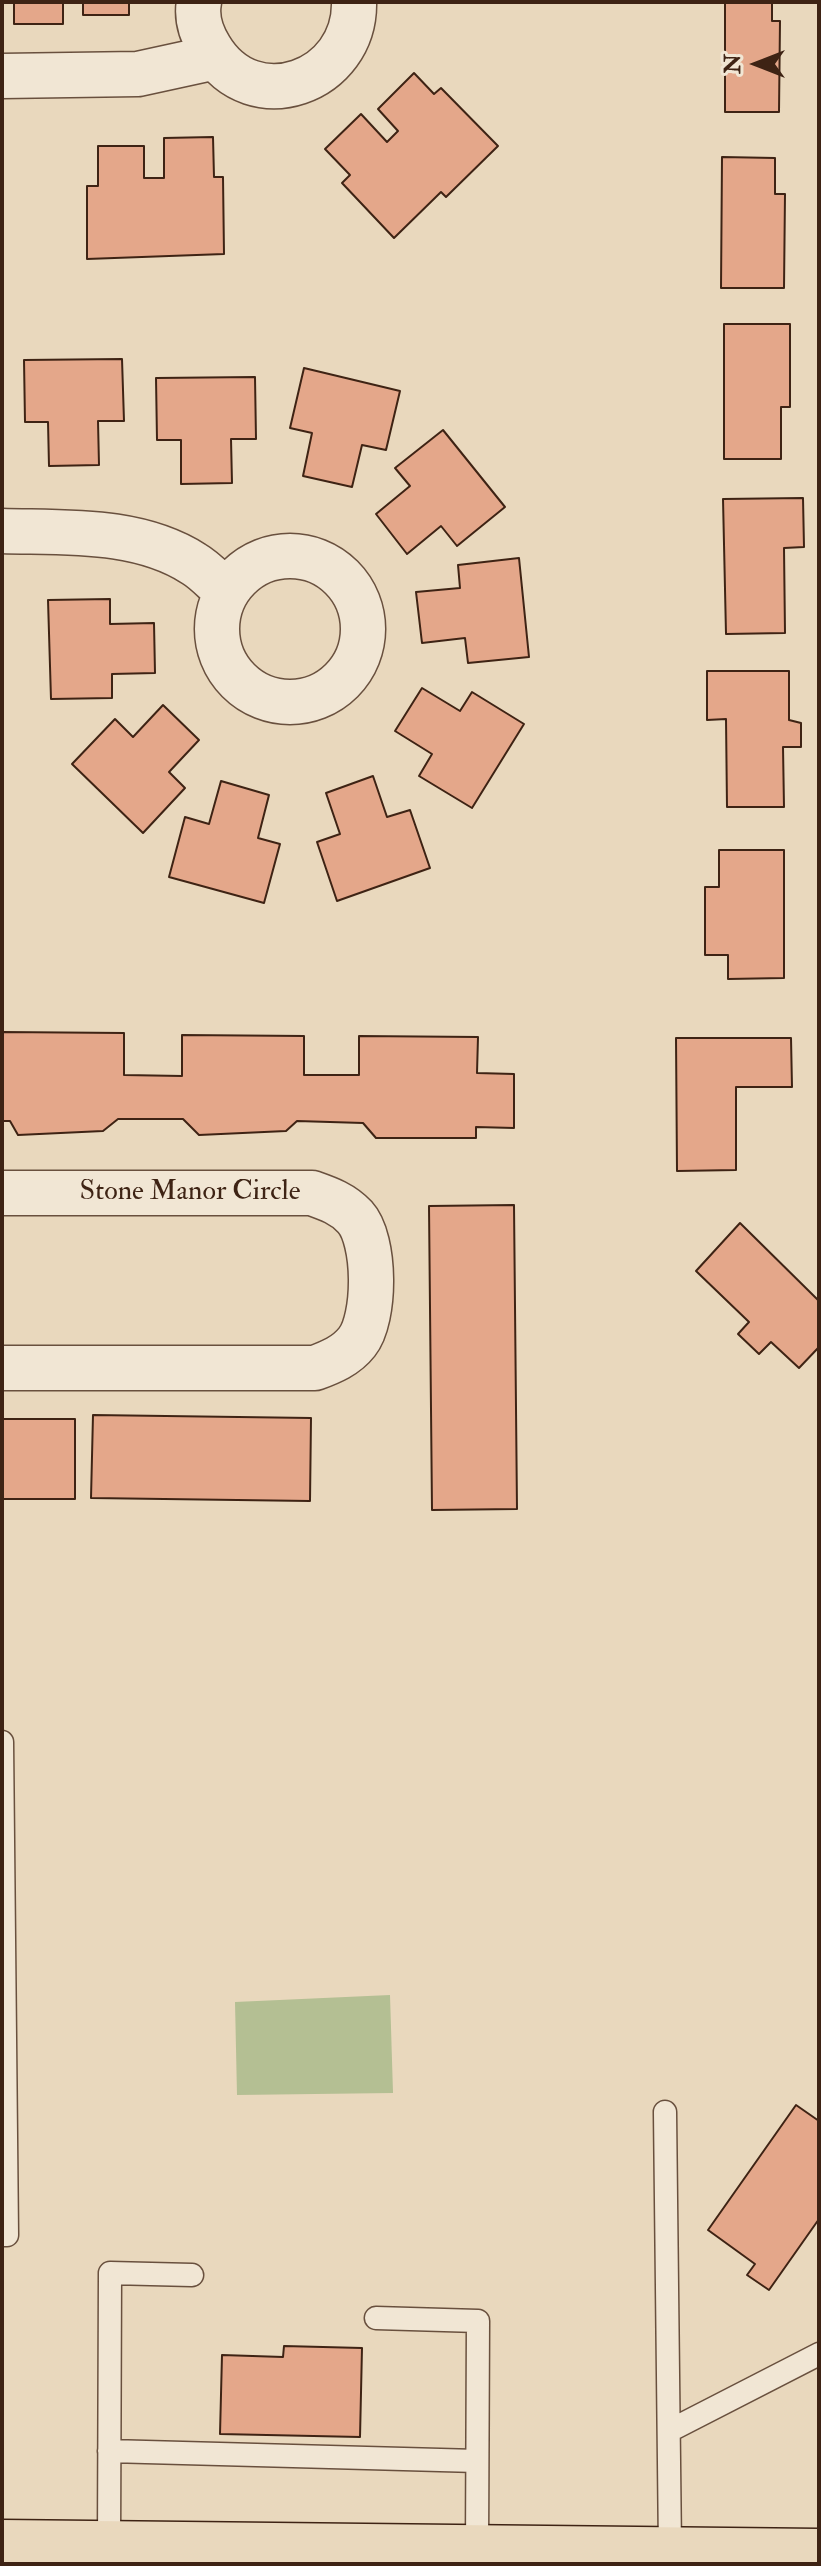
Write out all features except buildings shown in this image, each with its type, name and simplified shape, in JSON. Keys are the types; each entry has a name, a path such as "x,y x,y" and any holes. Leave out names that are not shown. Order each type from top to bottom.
{"main road":[{"path":"2,2542 84,2550 477,2548 819,2551"}],"street":[{"path":"199,2 202,35 216,57 235,75 259,85 284,86 310,79 331,65 346,44 354,19 354,2"},
{"path":"2,76 138,74 216,57"},
{"path":"2,531 106,534 154,546 194,564 227,592"},
{"name":"Stone Manor Circle","path":"2,1193 312,1193 337,1201 357,1219 369,1244 369,1317 358,1341 339,1359 315,1368 2,1368"}],"lane":[{"path":"2,1742 7,2219 7,2235 2,2235"},
{"path":"665,2112 670,2550"},
{"path":"84,2550 109,2451 110,2273 192,2275"},
{"path":"376,2318 478,2321 477,2548"},
{"path":"669,2431 819,2354"},
{"path":"109,2451 477,2461"}],"green space":[{"path":"390,1995 393,2093 237,2095 235,2002"}]}
